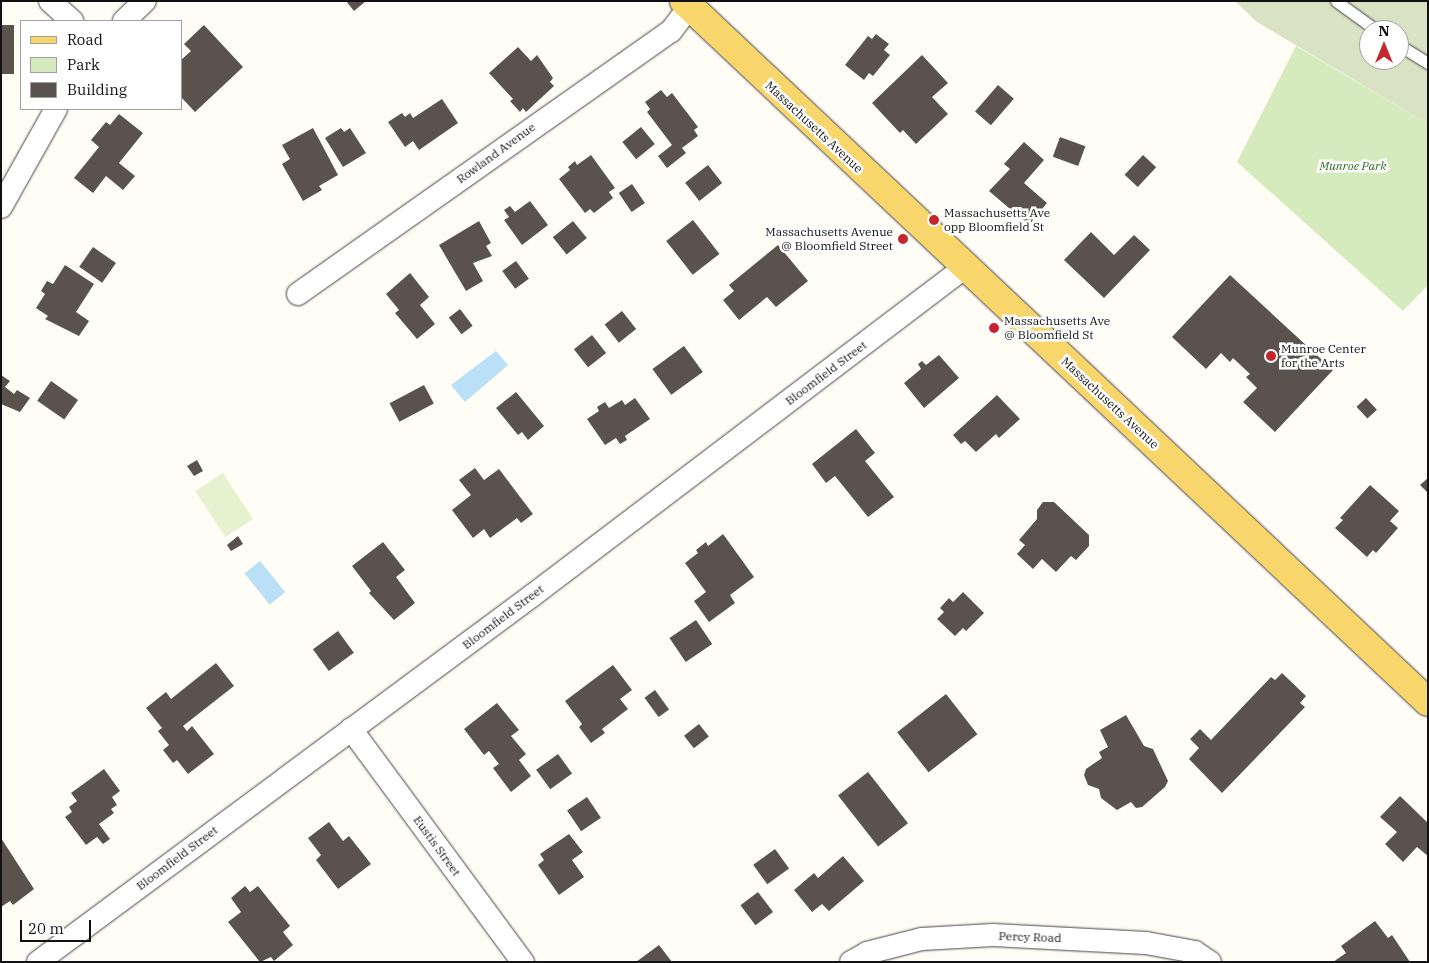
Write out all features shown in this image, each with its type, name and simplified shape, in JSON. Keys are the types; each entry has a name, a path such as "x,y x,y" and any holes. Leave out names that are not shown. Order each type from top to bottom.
{"main road":[{"name":"Massachusetts Avenue","path":"688,3 964,268 1121,411 1428,702"}],"street":[{"path":"50,1 71,20"},
{"path":"125,20 145,1"},
{"name":"Rowland Avenue","path":"298,294 671,30 688,3"},
{"path":"1,207 55,110"},
{"name":"Bloomfield Street","path":"38,962 351,730 964,268"},
{"name":"Eustis Street","path":"351,730 523,962"},
{"name":"Percy Road","path":"851,962 881,956 922,939 993,935 1146,943 1195,952 1210,962"}],"lane":[{"path":"1336,1 1362,20"},
{"path":"1409,51 1428,63"}],"green space":[{"path":"1235,1 1428,1 1428,124 1257,22"},
{"name":"Munroe Park","path":"1296,46 1428,124 1428,285 1403,311 1237,162"},
{"path":"223,473 253,519 225,537 195,491"}],"water":[{"path":"496,351 508,365 465,402 451,385"},
{"path":"260,561 285,592 270,605 244,574"}],"building":[{"path":"346,1 366,1 354,11"},
{"path":"1,25 14,25 14,74 1,74"},
{"path":"204,25 243,67 195,112 182,98 182,59 191,51 184,44"},
{"path":"876,34 889,44 884,50 890,55 873,76 869,73 864,80 845,65 868,36 872,39"},
{"path":"518,47 531,61 537,55 553,78 550,82 554,86 526,112 523,108 520,112 510,101 513,99 489,73"},
{"path":"922,55 948,83 932,97 948,114 916,144 903,130 900,133 872,103"},
{"path":"998,85 1014,99 991,125 975,111"},
{"path":"661,90 667,97 672,93 698,127 694,130 698,136 682,148 686,153 667,168 658,156 672,145 647,112 650,109 645,102"},
{"path":"442,99 458,123 419,150 413,141 405,147 388,122 402,113 405,117 410,113 413,118"},
{"path":"119,114 143,133 119,163 135,176 123,190 106,176 93,193 74,178 99,147 91,140 106,122 110,125"},
{"path":"641,127 655,144 636,159 622,142"},
{"path":"313,128 338,175 319,186 322,190 303,201 282,164 290,159 282,145"},
{"path":"341,128 344,132 350,128 366,153 343,167 325,138"},
{"path":"1060,137 1085,146 1078,166 1053,157"},
{"path":"1024,142 1044,160 1024,183 1047,203 1029,225 989,191 1010,169 1004,164"},
{"path":"591,155 615,188 609,192 613,198 594,213 590,209 585,213 559,179 570,170 568,167 575,161 577,165"},
{"path":"1143,155 1156,167 1138,187 1125,175"},
{"path":"708,165 722,183 699,201 685,183"},
{"path":"632,184 645,203 632,212 619,193"},
{"path":"530,201 548,225 522,245 504,220 509,217 504,210 510,206 515,212"},
{"path":"693,220 719,254 693,275 666,241"},
{"path":"479,221 491,243 486,246 492,256 473,263 483,281 466,291 439,245"},
{"path":"573,221 587,238 567,254 553,237"},
{"path":"1091,232 1114,255 1134,235 1150,250 1104,298 1064,260"},
{"path":"778,245 808,281 776,307 767,297 739,320 723,300 734,291 729,285"},
{"path":"93,247 116,263 102,283 79,267"},
{"path":"516,261 529,279 515,289 502,271"},
{"path":"65,265 94,284 76,312 89,321 79,336 45,319 48,316 36,308 45,294 41,291 47,281 53,284"},
{"path":"410,273 429,297 420,305 435,324 417,339 395,313 399,310 386,294"},
{"name":"Munroe Center for the Arts","path":"1230,275 1333,370 1275,432 1243,402 1257,388 1246,377 1250,374 1233,358 1230,362 1221,353 1206,369 1172,337"},
{"path":"460,309 473,326 461,334 449,317"},
{"path":"622,311 636,329 619,343 605,325"},
{"path":"592,335 606,353 588,367 574,349"},
{"path":"684,346 703,372 671,395 652,369"},
{"path":"939,355 959,378 924,408 904,383 921,369 918,364 922,361 926,365"},
{"path":"1,375 10,381 5,387 14,394 17,390 30,398 20,412 1,404"},
{"path":"51,381 78,400 64,420 37,401"},
{"path":"424,385 434,404 399,422 390,403"},
{"path":"516,392 544,426 528,440 522,432 518,435 496,408"},
{"path":"997,395 1020,419 999,438 996,434 976,452 965,441 961,444 953,435"},
{"path":"635,398 650,419 625,436 627,440 620,444 616,438 605,445 587,419 599,411 597,407 605,402 609,408 622,400 625,405"},
{"path":"1366,398 1377,410 1367,419 1356,407"},
{"path":"856,429 875,453 865,461 894,497 868,517 835,476 826,483 812,464"},
{"path":"197,460 203,471 194,476 187,466"},
{"path":"475,468 484,480 499,469 533,514 521,523 517,518 490,538 484,529 473,538 452,510 471,495 459,480"},
{"path":"1428,478 1428,493 1420,485"},
{"path":"1370,485 1399,511 1390,521 1398,528 1376,553 1373,550 1367,557 1335,528 1343,520 1340,518"},
{"path":"1043,502 1054,502 1089,535 1089,546 1076,560 1071,556 1056,572 1042,559 1033,569 1017,554 1025,545 1019,540 1037,519 1037,510"},
{"path":"723,534 754,577 730,595 735,603 709,622 694,601 706,592 685,563 698,553 696,550 706,542 708,546"},
{"path":"238,536 243,544 231,551 227,545"},
{"path":"383,542 405,570 396,577 415,603 394,620 369,593 371,591 352,566"},
{"path":"963,592 984,613 966,631 963,628 955,636 937,619 944,612 940,608 949,598 953,602"},
{"path":"696,620 712,644 686,662 669,638"},
{"path":"338,631 354,653 329,671 313,649"},
{"path":"216,663 234,686 183,726 187,731 192,726 214,754 188,774 177,760 173,763 163,750 169,745 158,731 162,728 146,708 166,692 171,699"},
{"path":"613,665 632,690 620,699 628,709 602,729 605,733 591,743 579,727 582,724 565,701"},
{"path":"1282,673 1306,696 1300,703 1305,707 1222,793 1189,759 1199,748 1190,739 1200,729 1211,740 1271,677 1275,680"},
{"path":"655,690 669,709 659,717 644,698"},
{"path":"946,694 977,734 929,772 897,732"},
{"path":"497,703 519,730 511,736 526,754 519,760 531,776 511,792 493,768 499,764 489,751 484,755 464,729"},
{"path":"1126,715 1144,746 1153,749 1168,781 1165,787 1142,807 1136,808 1131,802 1117,810 1101,798 1099,789 1088,785 1084,775 1086,769 1102,758 1099,752 1108,747 1100,730"},
{"path":"699,724 709,737 694,748 684,736"},
{"path":"558,754 572,773 550,789 536,770"},
{"path":"104,769 120,791 112,797 117,805 111,809 114,813 99,824 110,839 103,844 97,837 86,845 65,817 72,812 69,807 77,801 71,793"},
{"path":"868,772 908,823 878,847 838,795"},
{"path":"1400,796 1428,823 1428,856 1417,847 1403,862 1385,844 1397,832 1380,817"},
{"path":"587,797 601,818 581,831 567,810"},
{"path":"329,822 343,841 349,836 371,864 338,889 316,860 321,855 308,838"},
{"path":"569,834 583,852 572,860 584,877 559,895 538,865 544,860 540,854"},
{"path":"1,838 34,889 13,905 10,901 1,907"},
{"path":"775,849 789,868 767,884 753,865"},
{"path":"843,856 864,881 829,911 822,904 812,912 794,890 814,873 818,878"},
{"path":"245,886 250,892 258,886 290,926 283,932 293,945 274,961 271,957 260,962 228,922 241,912 231,898"},
{"path":"758,892 773,912 755,925 740,905"},
{"path":"1375,921 1388,938 1392,935 1410,962 1333,962 1346,953 1341,946"},
{"path":"659,945 672,962 636,962"}],"place":[{"name":"Massachusetts Ave opp Bloomfield St","path":"934,220"},
{"name":"Massachusetts Avenue @ Bloomfield Street","path":"903,239"},
{"name":"Massachusetts Ave @ Bloomfield St","path":"994,328"},
{"name":"Munroe Center for the Arts","path":"1271,356"}]}
